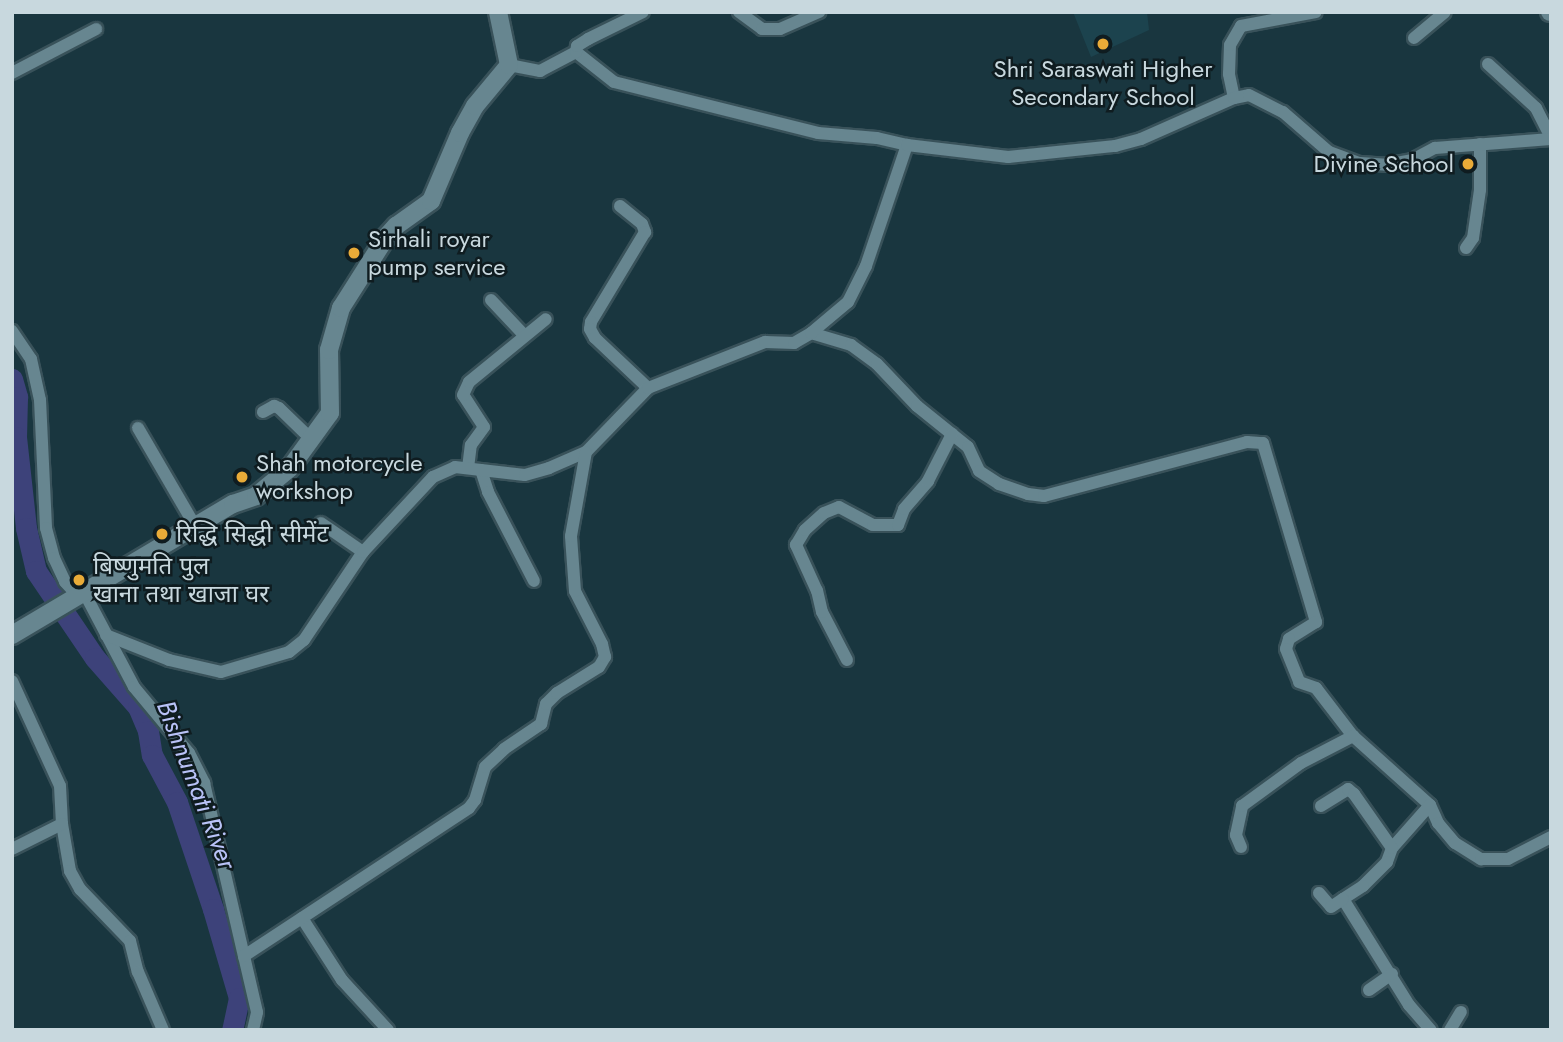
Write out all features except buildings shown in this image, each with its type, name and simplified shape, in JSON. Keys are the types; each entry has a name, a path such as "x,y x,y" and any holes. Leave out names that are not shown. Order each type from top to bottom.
{"street":[{"path":"498,12 509,65"},
{"path":"576,52 577,46 588,39 643,12"},
{"path":"738,12 762,29 780,29 819,12"},
{"path":"1234,98 1229,74 1230,45 1241,26 1317,12"},
{"path":"1414,38 1445,12"},
{"path":"12,73 96,29"},
{"path":"509,65 540,71 576,52"},
{"path":"576,52 614,82 818,134 877,138 907,145 1008,157 1088,149 1141,139 1234,98 1249,95 1265,101 1329,152 1360,163 1386,165 1412,160 1435,148 1551,138 1536,108 1488,64"},
{"path":"12,635 195,526 279,480 330,412 329,350 341,308 386,237 396,226 431,201 460,133 475,106 509,65"},
{"path":"1466,248 1473,238 1480,190 1480,144"},
{"path":"106,635 169,660 221,673 289,652 304,640 363,552 433,477 455,467 525,475 586,452 648,388 765,342 793,343 811,334 848,302 866,265 907,145"},
{"path":"620,206 642,224 645,232 590,329 595,338 648,388"},
{"path":"491,300 524,335"},
{"path":"534,581 475,469 471,445 484,427 463,395 469,382 545,318"},
{"path":"12,331 31,359 40,400 46,527 54,558 65,582 106,635 134,687 189,753 204,783 257,1012 253,1030"},
{"path":"811,334 851,345 877,364 917,406 968,447 979,471 999,484 1028,495 1044,496 1247,442 1264,443 1316,622 1289,639 1286,649 1299,682 1316,688 1353,736 1430,805 1438,823 1455,843 1481,859 1508,859 1551,837"},
{"path":"263,412 274,406 279,408 310,438"},
{"path":"138,428 195,526"},
{"path":"848,660 822,612 817,591 796,545 805,530 824,513 839,507 873,525 898,525 904,509 928,481 952,434"},
{"path":"244,956 273,940 469,808 475,800 485,768 504,749 541,724 546,704 557,693 599,667 605,657 602,644 575,591 571,536 586,452"},
{"path":"321,523 363,552"},
{"path":"12,681 61,786 62,824 70,871 80,889 130,941 138,972 163,1030"},
{"path":"1241,847 1236,835 1242,806 1301,763 1353,736"},
{"path":"1321,806 1348,789 1392,848"},
{"path":"1319,893 1331,907 1363,886 1387,862 1392,848 1430,805"},
{"path":"12,849 62,824"},
{"path":"1343,899 1392,974 1409,1006 1430,1030"},
{"path":"302,918 342,980 388,1030"},
{"path":"1369,990 1392,974"},
{"path":"1450,1030 1461,1012"}],"shaded area":[{"name":"Shri Saraswati Higher Secondary School","path":"1073,12 1147,12 1149,30 1091,57"}],"waterway":[{"name":"Bishnumati River","path":"12,379 17,397 16,437 26,528 36,571 95,658 138,707 148,731 152,755 177,802 239,998 232,1030"}],"place":[{"name":"Shri Saraswati Higher Secondary School","path":"1103,44"},
{"name":"Divine School","path":"1468,164"},
{"name":"Sirhali royar pump service","path":"354,253"},
{"name":"Shah motorcycle workshop","path":"242,477"},
{"name":"रिद्धि सिद्धी सीमेंट","path":"162,534"},
{"name":"बिष्णुमति पुल खाना तथा खाजा घर","path":"79,580"}]}
